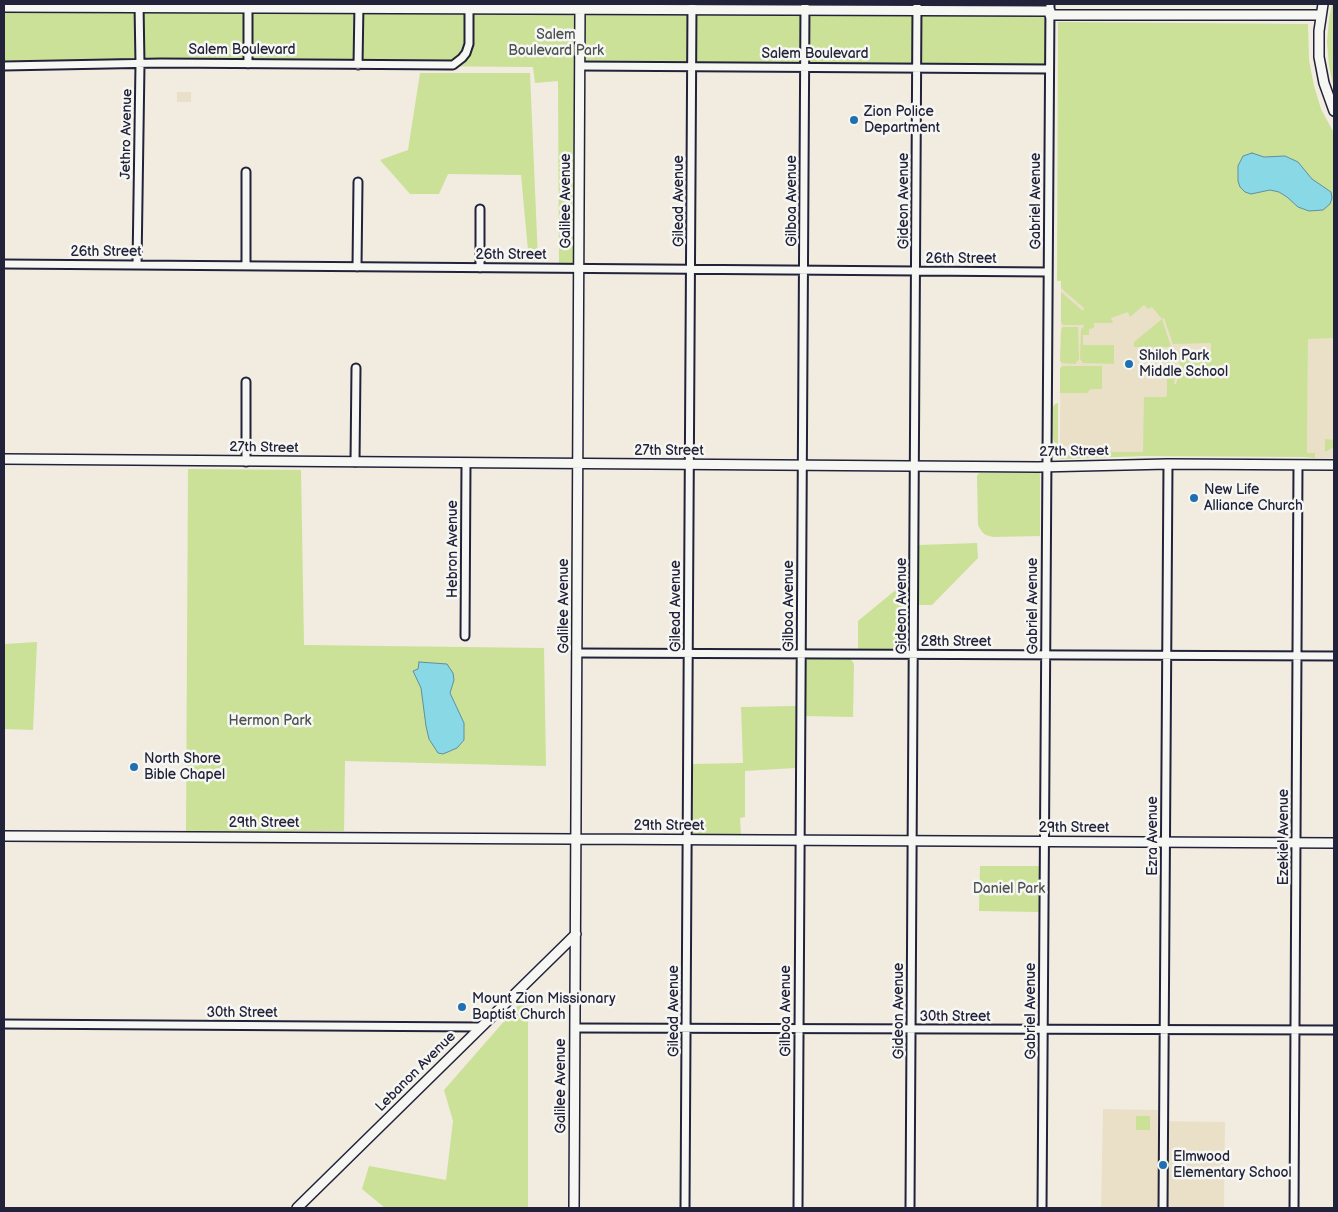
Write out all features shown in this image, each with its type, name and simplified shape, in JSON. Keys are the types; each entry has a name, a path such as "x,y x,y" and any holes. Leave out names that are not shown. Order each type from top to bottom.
{"street":[{"path":"1323,4 1318,40 1320,66 1326,91 1334,111"},
{"name":"Jethro Avenue","path":"137,265 139,6"},
{"path":"248,6 248,64"},
{"path":"358,6 358,65"},
{"name":"Salem Boulevard","path":"4,66 161,63 453,65 466,53 469,44 468,6"},
{"path":"4,7 917,7 1321,15"},
{"name":"Galilee Avenue","path":"574,1208 580,7"},
{"name":"Gilead Avenue","path":"685,1208 692,7"},
{"name":"Gilboa Avenue","path":"798,1208 805,7"},
{"name":"Gideon Avenue","path":"910,1208 917,7"},
{"name":"Gabriel Avenue","path":"1042,1208 1050,10"},
{"name":"Salem Boulevard","path":"580,66 1049,69"},
{"path":"246,172 246,266"},
{"path":"357,267 358,182"},
{"path":"480,209 480,268"},
{"name":"26th Street","path":"4,264 1048,272"},
{"path":"355,462 356,368"},
{"path":"246,382 246,462"},
{"name":"27th Street","path":"4,459 802,466 1334,465"},
{"name":"Hebron Avenue","path":"465,636 466,463"},
{"name":"Ezra Avenue","path":"1163,1208 1168,464"},
{"name":"Ezekiel Avenue","path":"1294,1208 1298,465"},
{"name":"28th Street","path":"577,652 1334,656"},
{"name":"29th Street","path":"4,836 1334,843"},
{"name":"Lebanon Avenue","path":"297,1208 576,934"},
{"name":"30th Street","path":"4,1024 481,1027"},
{"name":"30th Street","path":"575,1028 1334,1030"}],"shaded area":[{"path":"177,92 191,92 191,102 177,102"},
{"name":"Shiloh Park Middle School","path":"1061,281 1170,282 1211,343 1211,351 1198,368 1178,368 1176,384 1167,396 1164,397 1143,452 1060,452"},
{"path":"1308,338 1334,338 1334,458 1315,458 1315,453 1307,453"},
{"name":"Elmwood Elementary School","path":"1103,1109 1158,1110 1158,1121 1225,1122 1224,1208 1101,1208"}],"green space":[{"path":"1077,4 1312,4 1312,5"},
{"path":"1332,4 1334,4 1334,89 1329,66 1327,42"},
{"name":"Salem Boulevard Park","path":"4,7 1050,11 1049,69 580,66 579,269 559,268 558,81 535,83 533,67 140,64 4,66"},
{"path":"1058,22 1308,24 1309,60 1314,86 1321,109 1334,133 1334,338 1308,339 1307,453 1315,453 1315,458 1145,456 1060,459 1060,452 1143,452 1144,397 1167,396 1167,355 1149,352 1149,350 1172,350 1175,363 1174,384 1176,384 1178,368 1180,367 1179,351 1211,350 1211,343 1173,344 1164,318 1162,319 1152,307 1148,309 1144,305 1130,317 1128,312 1111,318 1113,323 1094,323 1094,328 1089,329 1089,335 1083,335 1083,345 1114,345 1114,364 1083,363 1080,359 1081,329 1084,325 1063,325 1061,322 1061,292 1083,311 1084,308 1061,288 1061,281 1057,281"},
{"path":"420,73 530,73 538,260 529,261 521,175 448,174 439,194 410,194 380,160 408,150"},
{"path":"1162,319 1171,347 1134,347 1134,342"},
{"path":"1063,327 1078,327 1079,359 1075,364 1060,361 1061,330"},
{"path":"1063,366 1102,366 1102,389 1091,389 1087,393 1060,393 1060,368"},
{"path":"1058,403 1058,444 1054,442 1053,438 1053,407"},
{"path":"1325,439 1334,440 1334,447 1325,452"},
{"name":"Hermon Park","path":"188,469 301,470 304,645 544,648 546,766 345,761 344,831 186,831"},
{"path":"979,473 1040,473 1040,536 993,537 982,532 978,525 977,476"},
{"path":"977,543 978,558 932,605 918,605 919,545"},
{"path":"909,579 908,645 905,649 858,649 858,621"},
{"path":"37,642 33,730 4,729 4,644"},
{"path":"809,658 850,658 854,664 853,717 804,716 805,661"},
{"path":"796,706 795,768 745,771 745,817 740,818 741,836 697,836 693,833 693,764 743,763 741,707"},
{"name":"Daniel Park","path":"980,866 1039,866 1039,912 979,911"},
{"path":"528,994 528,1208 385,1208 362,1189 369,1166 446,1180 453,1121 444,1090"},
{"path":"1136,1116 1150,1116 1150,1130 1136,1130"}],"water":[{"path":"1252,153 1264,157 1285,156 1298,162 1312,179 1331,192 1330,204 1323,210 1309,211 1298,207 1279,192 1270,190 1251,194 1245,192 1240,187 1238,181 1238,166 1243,156"},
{"path":"419,662 447,664 453,673 454,680 450,693 464,723 464,740 457,748 443,754 438,753 429,739 421,688 413,671 418,669"}],"place":[{"name":"Zion Police Department","path":"854,120"},
{"name":"Shiloh Park Middle School","path":"1129,364"},
{"name":"New Life Alliance Church","path":"1194,498"},
{"name":"North Shore Bible Chapel","path":"134,767"},
{"name":"Mount Zion Missionary Baptist Church","path":"462,1007"},
{"name":"Elmwood Elementary School","path":"1163,1165"}]}
